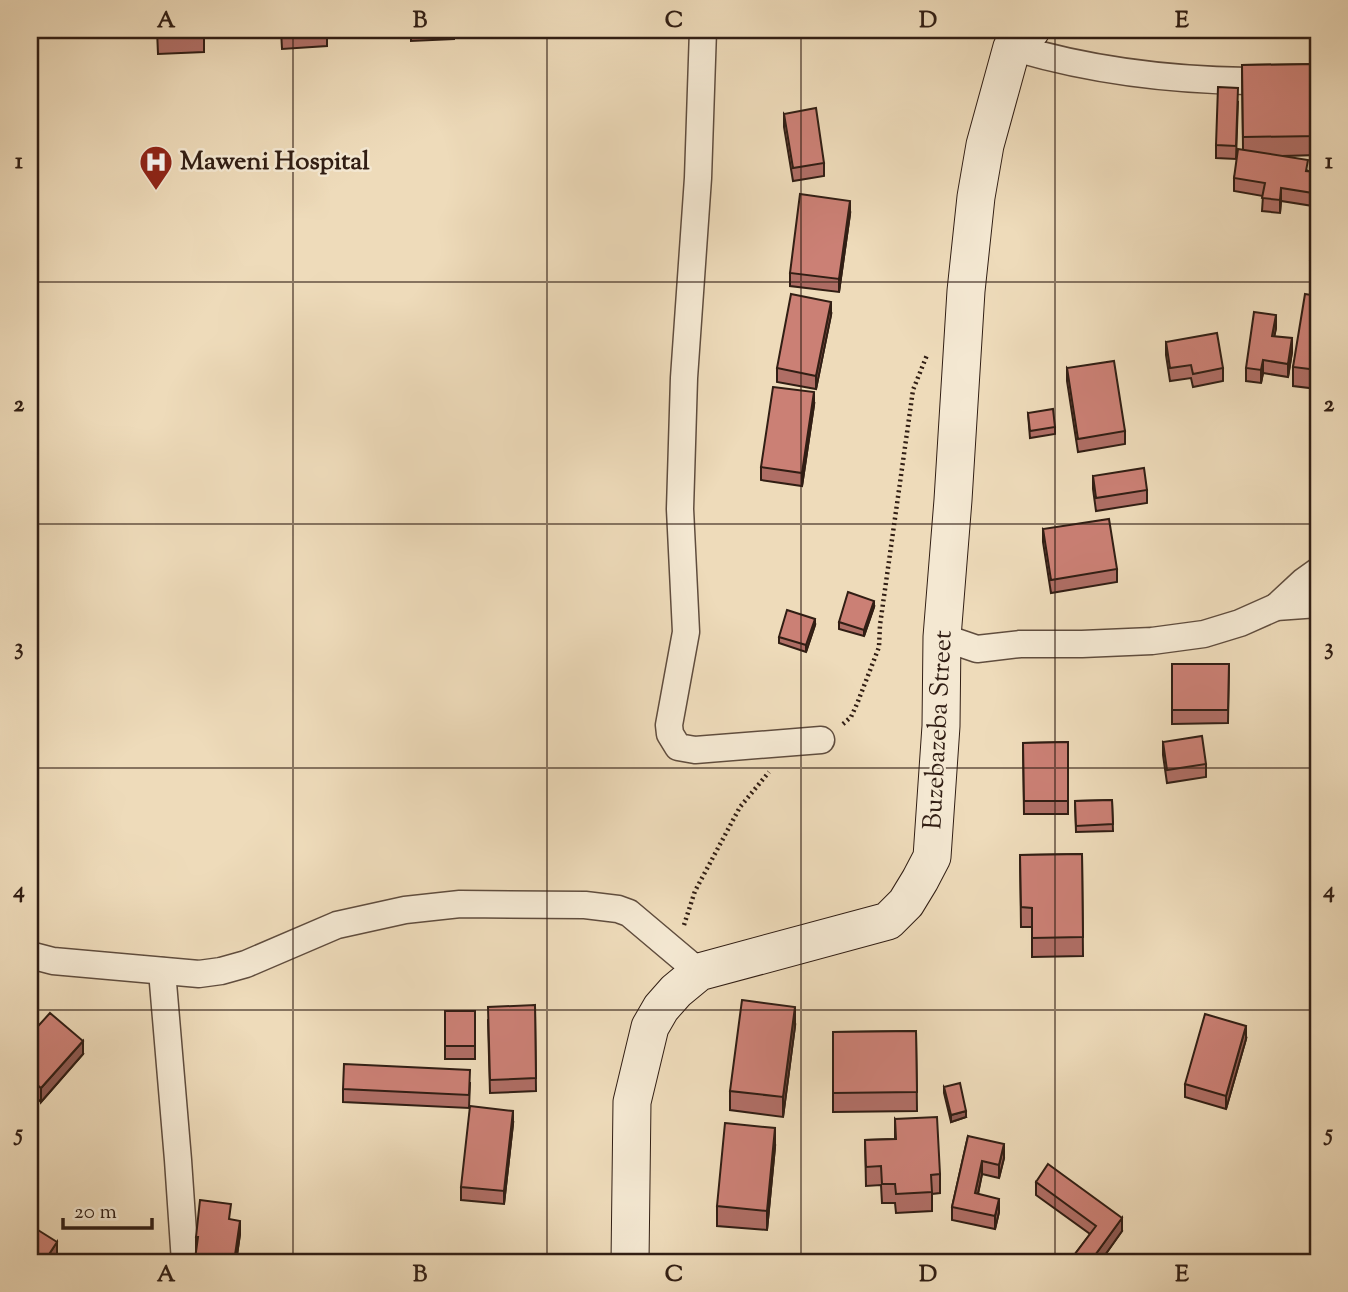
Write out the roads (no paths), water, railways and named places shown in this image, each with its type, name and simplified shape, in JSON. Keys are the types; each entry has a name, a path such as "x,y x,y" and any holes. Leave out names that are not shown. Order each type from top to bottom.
{"street":[{"path":"703,30 698,178 684,378 680,483 686,632 669,724 670,734 678,747 695,750 821,740"},
{"path":"1022,38 1047,58 1077,64 1181,78 1250,82 1318,78"},
{"name":"Buzebazeba Street","path":"630,1262 632,1102 650,1027 688,962 888,921 906,902 932,857 941,726 942,637 966,291 976,197 985,145 1022,38"},
{"path":"1276,607 1318,570"},
{"path":"942,637 977,649 1020,644 1152,641 1204,634 1240,623 1276,607 1318,604"},
{"path":"30,955 53,961 199,974 246,964 337,925 405,911 460,904 585,905 629,913 688,962"},
{"path":"162,971 185,1262"}],"place":[{"name":"Maweni Hospital","path":"156,192"}]}
